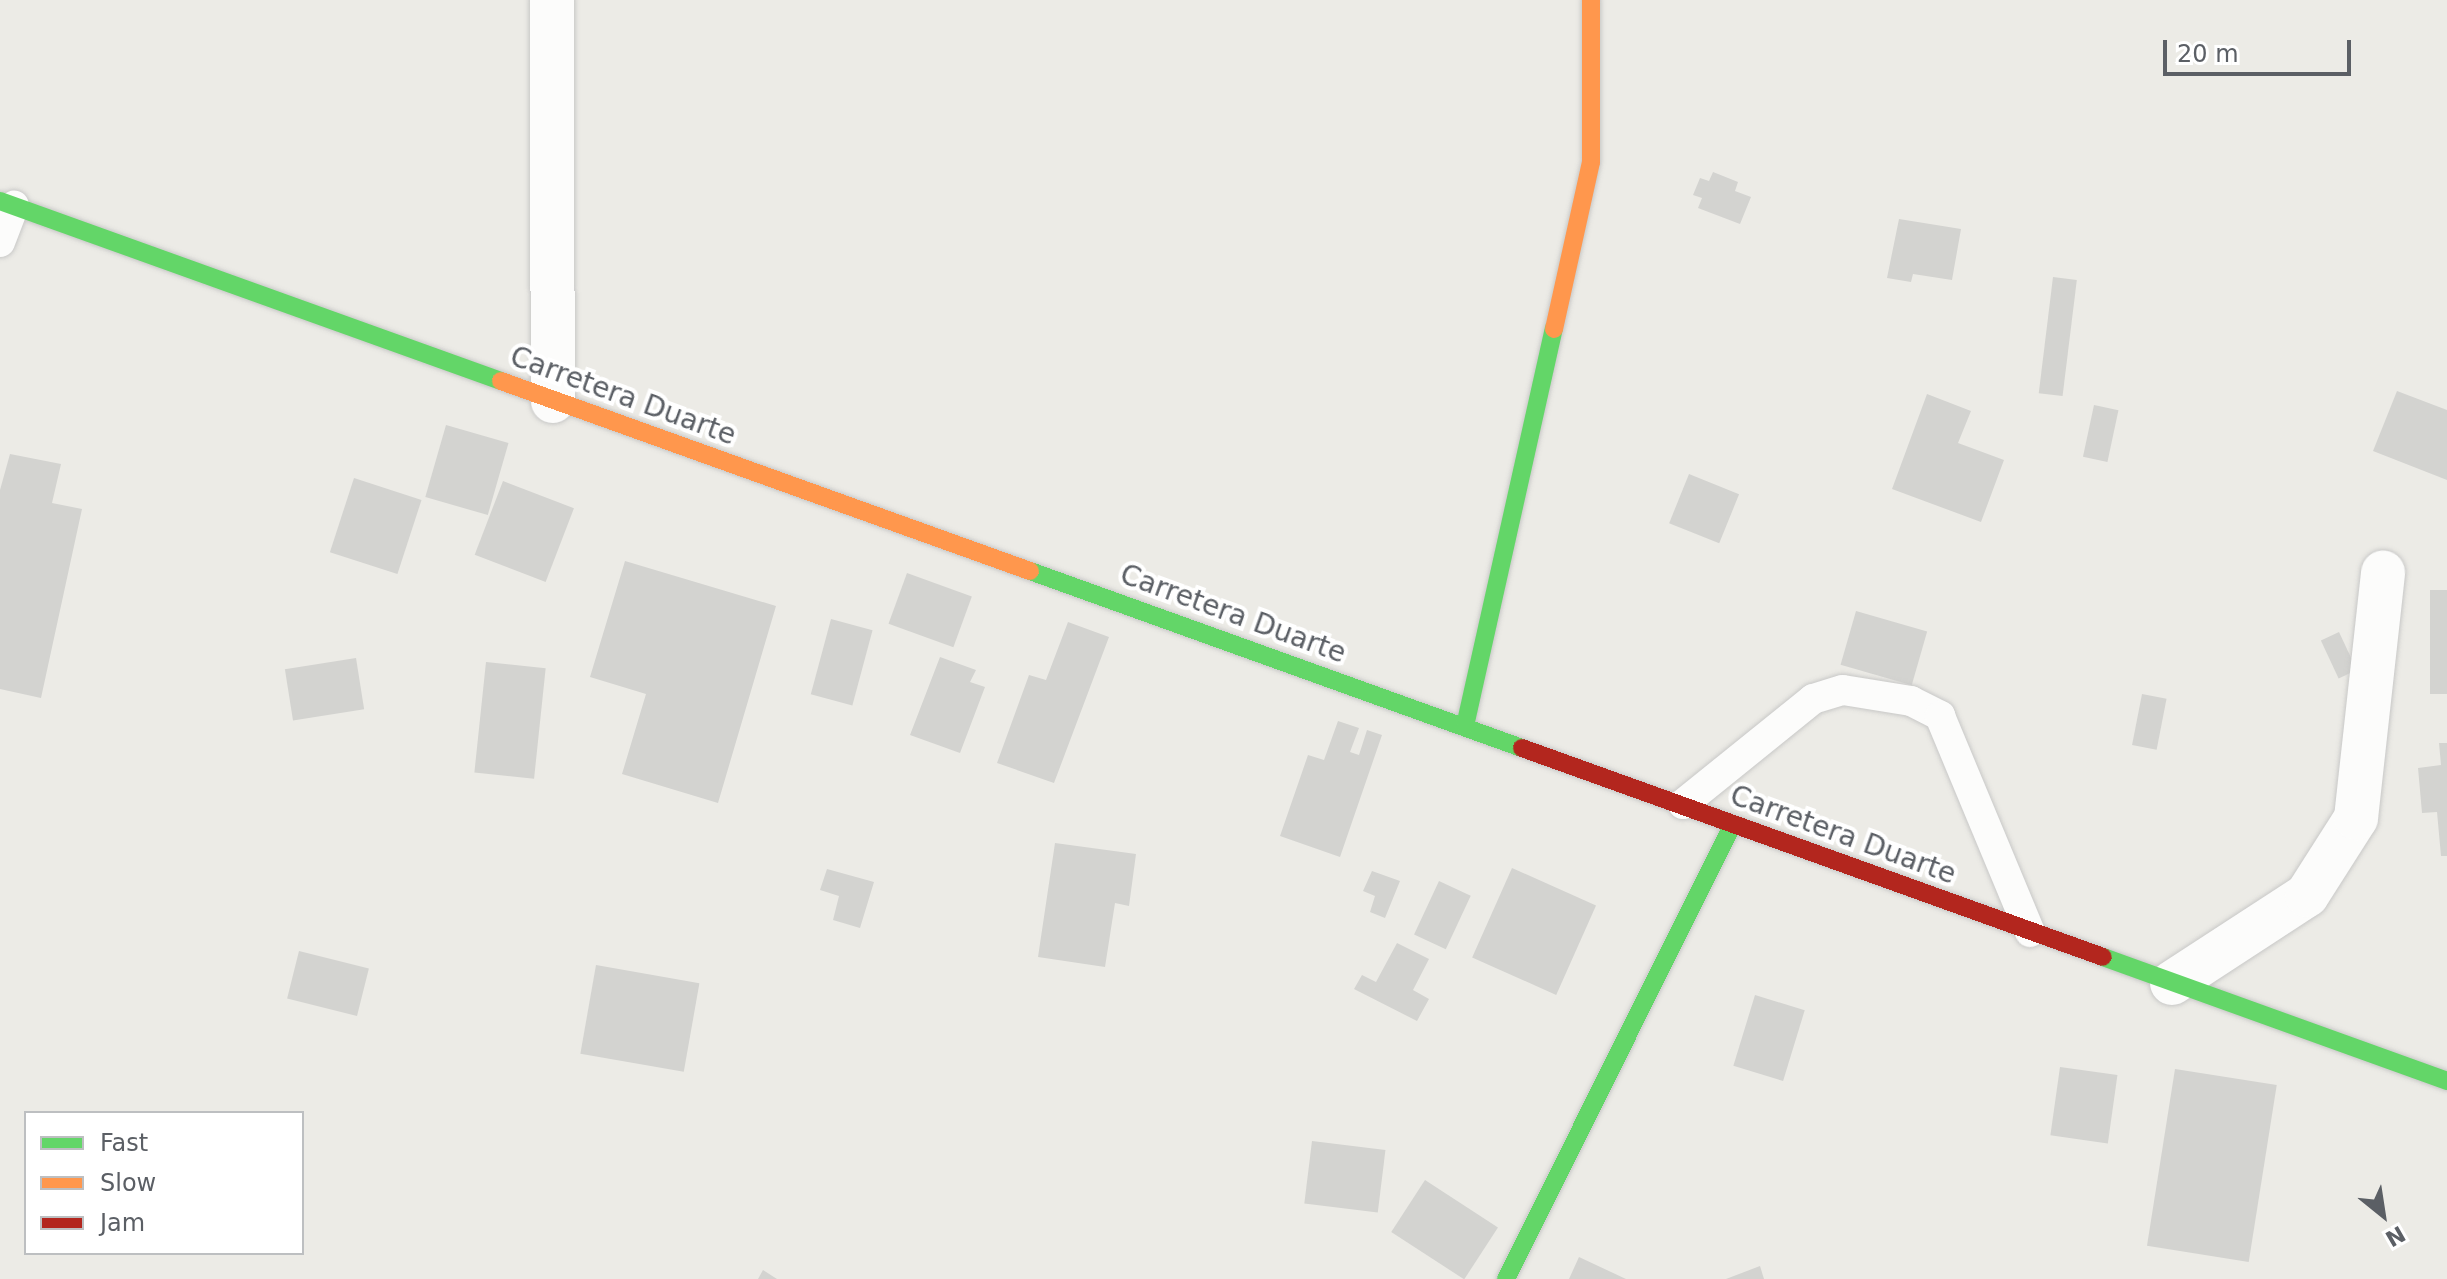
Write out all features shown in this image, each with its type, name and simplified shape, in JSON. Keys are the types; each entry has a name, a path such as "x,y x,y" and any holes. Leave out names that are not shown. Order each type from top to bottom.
{"main road":[{"path":"1465,726 1591,162 1591,0"},
{"name":"Carretera Duarte","path":"7,204 2447,1081"},
{"path":"1506,1279 1732,826"}],"street":[{"path":"552,0 553,401"},
{"path":"2172,983 2307,895 2356,818 2383,572"}],"lane":[{"path":"0,242 7,204"},
{"path":"1683,804 1813,699 1843,690 1911,701 1940,716 2030,932"}],"building":[{"path":"1713,172 1738,182 1735,191 1751,197 1740,224 1698,208 1702,198 1693,195 1700,178 1709,181"},
{"path":"1899,219 1961,229 1952,280 1913,274 1911,282 1887,278"},
{"path":"2053,277 2077,280 2063,396 2039,393"},
{"path":"2397,391 2447,410 2447,480 2373,451"},
{"path":"1927,394 1971,411 1958,443 2004,460 1981,522 1892,489"},
{"path":"2094,405 2118,410 2107,462 2083,457"},
{"path":"446,425 508,443 488,515 425,497"},
{"path":"10,454 61,464 52,503 82,509 41,698 0,689 0,490"},
{"path":"1689,474 1739,494 1719,543 1669,523"},
{"path":"354,478 422,500 397,574 330,552"},
{"path":"503,481 574,508 546,582 475,555"},
{"path":"625,561 776,606 718,803 622,774 646,694 590,677"},
{"path":"907,573 972,597 953,647 889,624"},
{"path":"2430,590 2447,590 2447,694 2430,694"},
{"path":"1856,611 1927,631 1912,685 1841,665"},
{"path":"831,619 873,630 852,705 811,694"},
{"path":"1068,622 1109,637 1054,783 997,763 1029,675 1046,680"},
{"path":"2339,632 2357,670 2339,679 2321,640"},
{"path":"940,657 976,670 970,682 985,687 960,753 910,735"},
{"path":"356,658 364,709 293,721 285,669"},
{"path":"486,662 546,668 534,779 474,772"},
{"path":"2142,694 2167,699 2157,750 2132,745"},
{"path":"1338,721 1359,728 1350,752 1359,755 1367,730 1382,735 1340,857 1280,836 1308,755 1324,760"},
{"path":"2439,743 2447,743 2447,856 2441,856 2437,812 2422,813 2418,768 2441,765"},
{"path":"1055,843 1136,854 1129,906 1115,903 1105,967 1038,957"},
{"path":"1512,868 1596,905 1556,995 1472,958"},
{"path":"827,869 874,882 860,928 833,920 839,896 820,890"},
{"path":"1372,871 1400,881 1385,918 1370,912 1375,896 1363,891"},
{"path":"1439,881 1471,896 1446,949 1414,934"},
{"path":"1397,943 1429,959 1413,990 1429,999 1417,1021 1354,989 1362,975 1376,982"},
{"path":"299,951 369,968 357,1016 287,999"},
{"path":"596,965 699,983 684,1072 580,1054"},
{"path":"1755,995 1805,1010 1783,1081 1733,1066"},
{"path":"2060,1067 2117,1075 2108,1143 2050,1135"},
{"path":"2175,1069 2277,1085 2249,1262 2147,1246"},
{"path":"1312,1141 1385,1150 1378,1213 1304,1204"},
{"path":"1425,1180 1498,1227 1464,1279 1391,1232"},
{"path":"1579,1257 1626,1279 1569,1279"},
{"path":"1760,1266 1764,1279 1726,1279"},
{"path":"763,1270 777,1279 758,1279"}],"traffic: fast":[{"path":"0,201 501,381"},
{"path":"1465,726 1554,329"},
{"path":"1030,571 1522,748"},
{"path":"1506,1279 1732,826"},
{"path":"2103,957 2447,1081"}],"traffic: slow":[{"path":"1554,329 1591,162 1591,0"},
{"path":"501,381 1030,571"}],"traffic: jam":[{"path":"1522,748 2103,957"}]}
